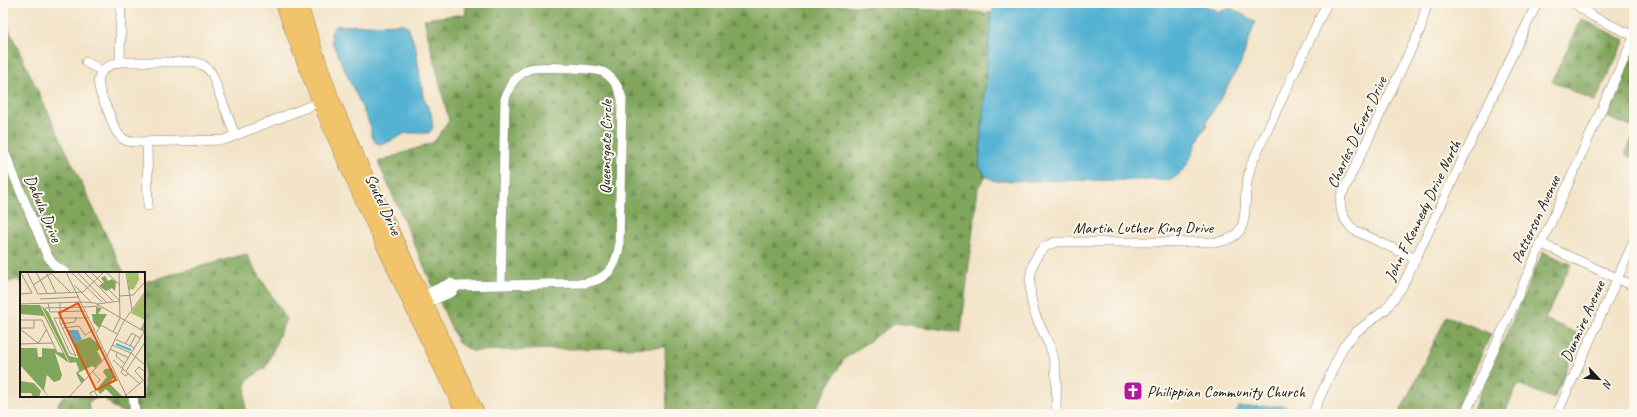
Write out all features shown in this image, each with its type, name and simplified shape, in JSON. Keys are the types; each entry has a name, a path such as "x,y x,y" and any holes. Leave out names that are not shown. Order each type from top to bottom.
{"main road":[{"name":"Soutel Drive","path":"283,3 326,100 420,300 477,414"},
{"name":"Soutel Drive","path":"299,3 326,100"},
{"name":"Soutel Drive","path":"420,300 465,414"}],"street":[{"path":"120,62 121,3"},
{"name":"Martin Luther King Drive","path":"1056,414 1056,378 1053,354 1038,322 1032,300 1032,267 1034,258 1045,247 1057,242 1218,242 1226,241 1234,237 1240,231 1244,223 1246,189 1251,165 1327,3"},
{"name":"Charles D Evers Drive","path":"1416,259 1354,230 1341,214 1340,204 1341,196 1420,30 1427,3"},
{"name":"John F Kennedy Drive North","path":"1312,414 1343,347 1356,332 1386,309 1395,299 1402,287 1537,3"},
{"path":"1574,3 1592,16 1634,36"},
{"name":"Patterson Avenue","path":"1464,414 1634,36"},
{"path":"86,62 102,71"},
{"path":"235,135 212,74 205,66 195,62 120,62 110,64 102,71 98,80 98,90 117,132 124,140 134,142 218,141 235,135 326,100"},
{"name":"Queensgate Circle","path":"420,300 430,292 450,283 457,286 501,284 586,284 604,277 615,262 619,248 622,99 621,93 617,86 604,73 594,69 530,69 520,74 508,89 506,99 501,284"},
{"path":"147,143 148,206"},
{"name":"Dabula Drive","path":"3,149 47,255 53,264 65,272"},
{"name":"Dunmire Avenue","path":"1556,414 1634,241"},
{"path":"1540,243 1634,286"},
{"path":"133,397 134,414"}],"green space":[{"path":"465,3 799,3 991,13 979,166 986,176 978,187 961,332 895,323 844,359 812,414 667,414 665,347 472,351 458,343 378,162 434,142 449,121 424,19 466,14"},
{"path":"3,17 124,272 20,272 20,282 18,279 3,284"},
{"path":"1582,19 1625,40 1595,102 1552,81"},
{"path":"1634,51 1634,128 1604,116"},
{"path":"1634,134 1634,159 1625,155"},
{"path":"1543,252 1571,264 1545,319 1581,335 1554,399 1518,384 1504,414 1471,414"},
{"path":"246,254 286,319 266,367 246,381 245,414 128,414 115,409 103,397 145,397 145,282"},
{"path":"1447,316 1491,334 1454,414 1399,414"},
{"path":"63,397 99,397 88,402 90,414 61,414 58,404"}],"water":[{"path":"1195,3 1204,5 1219,12 1231,8 1255,22 1240,65 1206,123 1207,125 1199,138 1188,163 1178,175 1171,179 1163,180 995,181 986,176 979,166 991,13 997,5"},
{"path":"404,24 408,27 416,49 423,96 431,113 433,128 429,133 406,133 382,145 375,142 371,134 371,127 332,42 331,33 335,26"},
{"path":"1285,406 1291,410 1292,414 1234,414 1239,407"}],"place":[{"name":"Philippian Community Church","path":"1133,391"}]}
